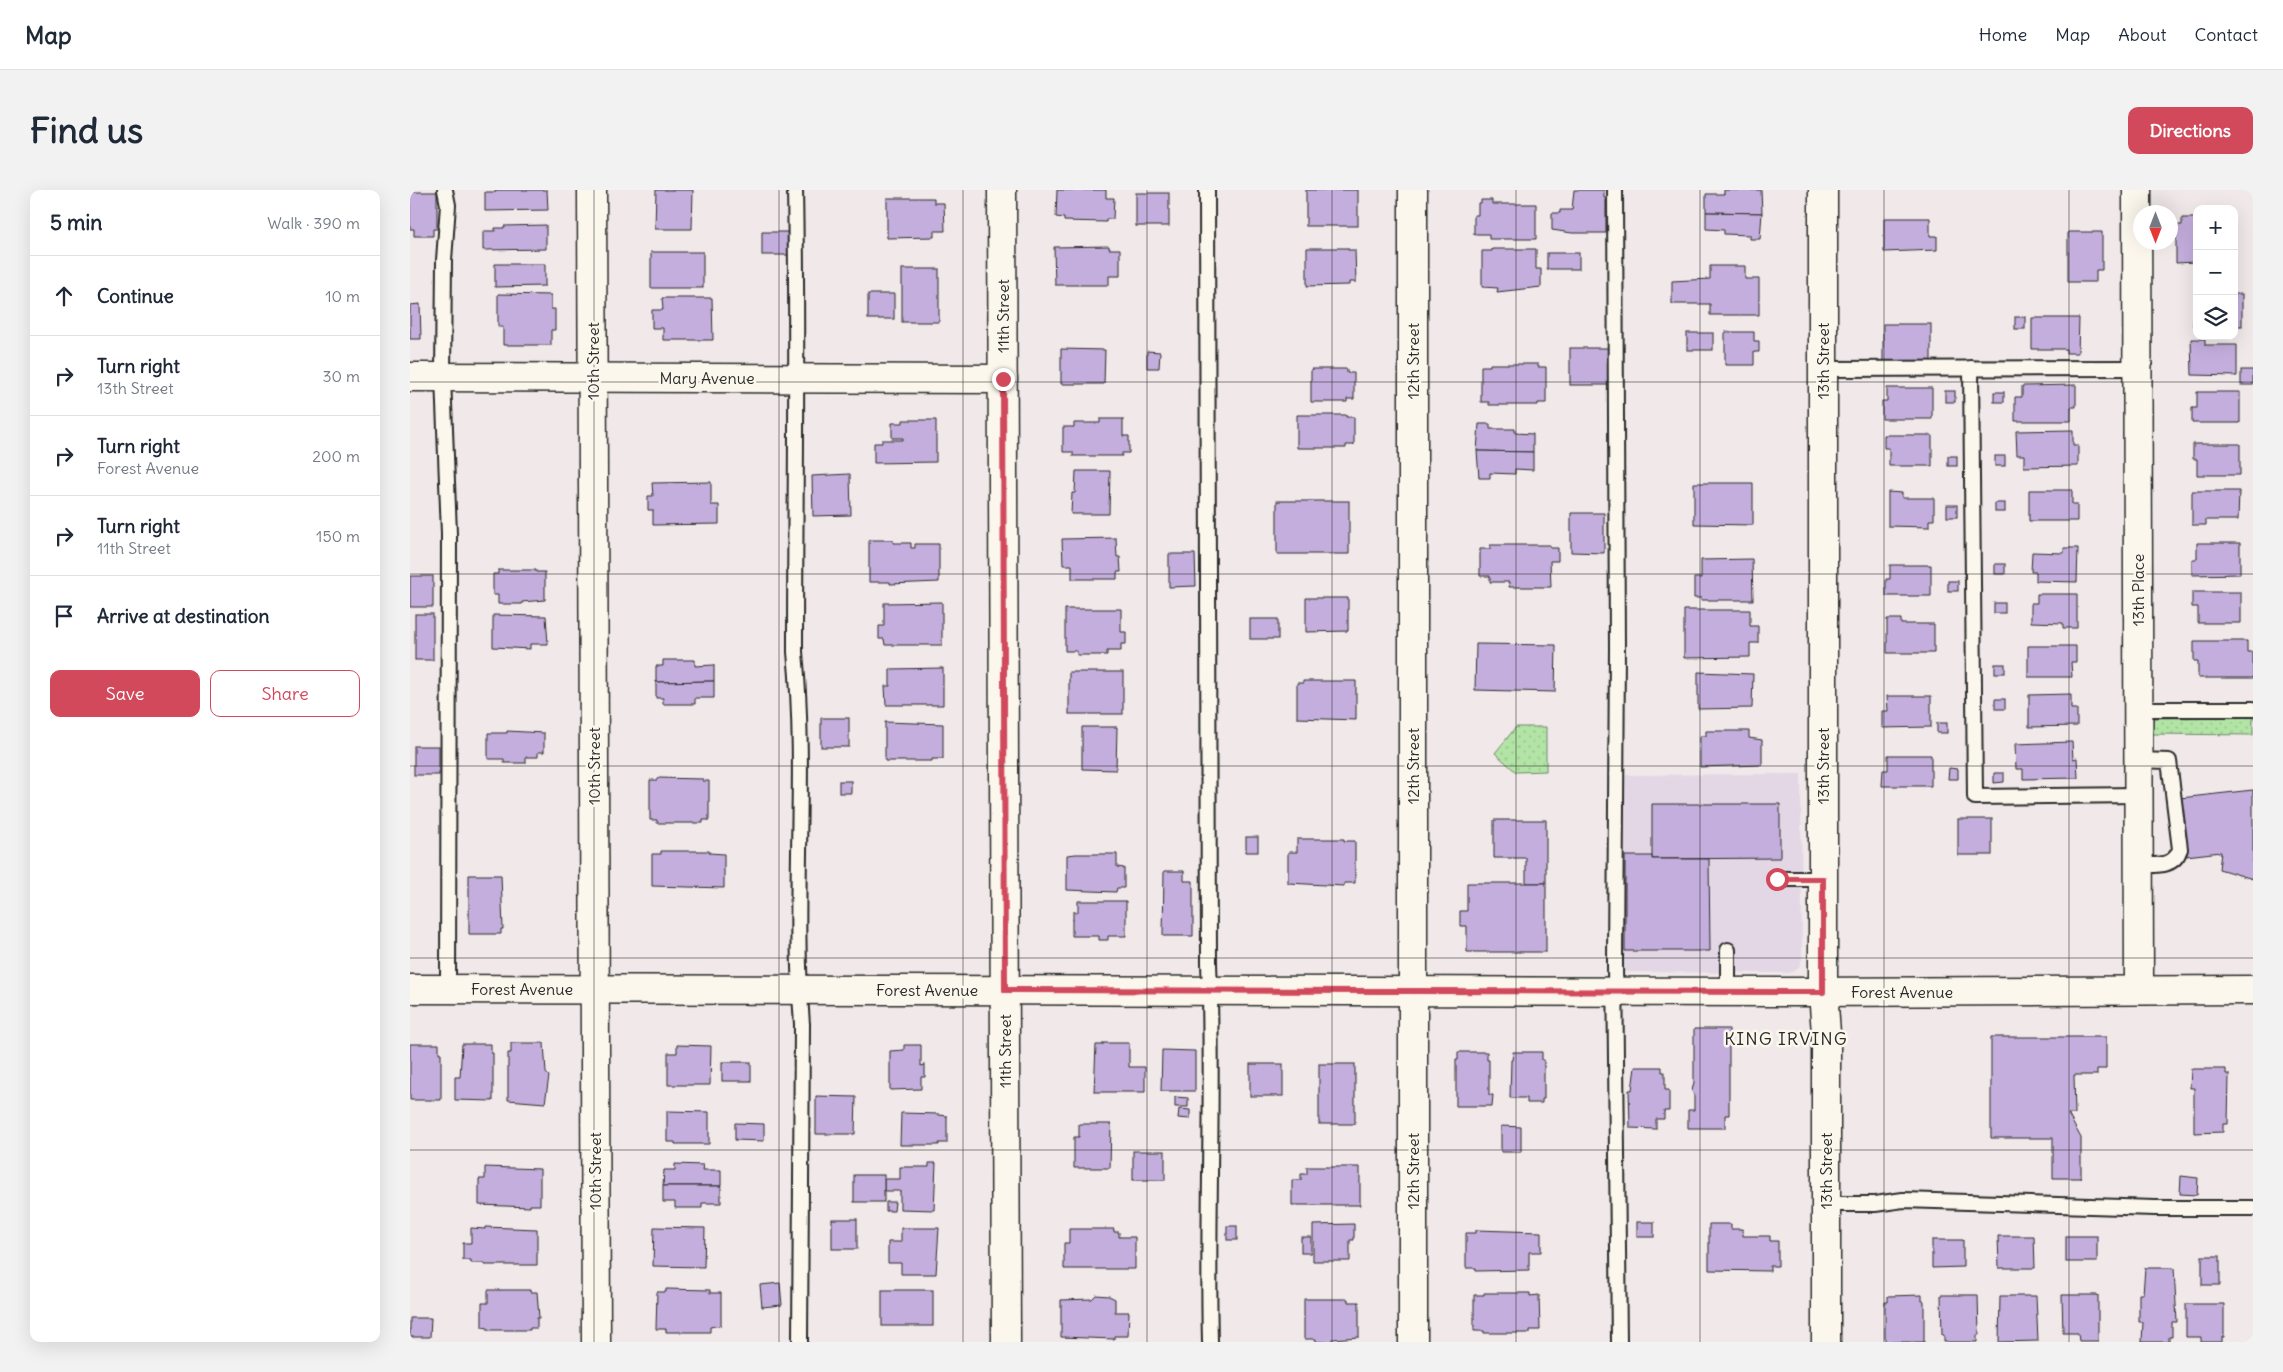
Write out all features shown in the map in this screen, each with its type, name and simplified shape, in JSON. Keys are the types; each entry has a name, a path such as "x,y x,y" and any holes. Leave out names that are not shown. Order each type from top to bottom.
{"street":[{"name":"10th Street","path":"592,190 596,1342"},
{"name":"11th Street","path":"1002,190 1006,1342"},
{"name":"12th Street","path":"1413,190 1413,1342"},
{"name":"13th Street","path":"1823,190 1823,992 1826,1033 1826,1342"},
{"name":"13th Place","path":"2138,190 2139,990"},
{"name":"Mary Avenue","path":"410,377 1003,379"},
{"name":"Forest Avenue","path":"410,989 1617,992 2253,990"}],"lane":[{"path":"445,190 448,205 444,260 443,377 449,534 448,989"},
{"path":"796,190 798,316 795,652 799,694 799,990 802,1024 800,1342"},
{"path":"1207,190 1210,991 1212,1024 1208,1187 1210,1342"},
{"path":"1615,190 1617,657 1615,964 1617,992 1619,1342"},
{"path":"1971,368 1974,797 2138,795"},
{"path":"1823,369 2138,368"},
{"path":"2138,709 2253,709"},
{"path":"2138,760 2169,761 2180,849 2177,858 2169,864 2139,865"},
{"path":"1777,879 1823,879"},
{"path":"1728,950 1728,992"},
{"path":"1826,1204 1875,1204 1903,1200 2155,1208 2253,1208"}],"shaded area":[{"path":"1801,774 1802,959 1798,969 1789,973 1623,972 1622,775"}],"green space":[{"path":"2253,717 2253,735 2151,734 2151,720 2156,718"},
{"path":"1516,727 1546,727 1546,771 1516,772 1495,753"}],"building":[{"path":"496,190 547,190 548,210 485,211 485,192 496,192"},
{"path":"656,190 693,190 692,229 655,229"},
{"path":"1057,190 1106,190 1106,198 1114,198 1113,219 1106,219 1106,222 1064,221 1064,218 1056,217"},
{"path":"1306,190 1358,190 1358,226 1306,226"},
{"path":"1574,190 1604,190 1604,198 1606,198 1606,233 1572,233 1552,230 1552,213 1560,213 1560,210 1572,210"},
{"path":"1724,190 1761,190 1762,213 1706,212 1706,194 1724,194"},
{"path":"410,192 437,192 437,229 433,229 433,236 414,236 414,229 410,229"},
{"path":"1136,193 1169,193 1169,226 1136,226"},
{"path":"887,198 934,198 934,203 944,203 945,231 934,231 934,237 887,238"},
{"path":"1481,200 1492,200 1492,204 1536,204 1536,239 1489,239 1489,234 1474,234 1474,215 1478,215 1478,203 1481,203"},
{"path":"1706,212 1762,213 1760,239 1750,239 1750,235 1724,234 1724,230 1706,229"},
{"path":"1884,218 1930,218 1930,236 1937,236 1937,250 1884,252"},
{"path":"2182,218 2193,218 2193,262 2176,263 2178,225 2182,225"},
{"path":"546,225 546,249 483,250 483,231 495,231 495,228 504,228 504,226"},
{"path":"762,232 789,232 789,255 762,255"},
{"path":"2068,232 2102,232 2102,270 2096,270 2096,282 2068,282"},
{"path":"1109,246 1109,249 1120,249 1120,276 1109,276 1109,285 1055,285 1054,247"},
{"path":"1307,248 1348,248 1348,250 1355,250 1356,282 1349,282 1349,285 1307,286"},
{"path":"1492,249 1536,249 1536,269 1541,269 1541,287 1497,292 1498,288 1482,287 1482,251 1492,251"},
{"path":"651,252 703,252 703,288 651,288"},
{"path":"1547,253 1579,253 1579,269 1547,269"},
{"path":"495,264 545,264 545,286 495,287"},
{"path":"1710,266 1745,266 1745,279 1759,279 1759,315 1710,315 1710,304 1672,304 1672,281 1710,279"},
{"path":"902,269 939,269 939,322 902,322"},
{"path":"498,294 551,295 551,309 555,309 555,330 551,330 551,345 503,345 503,327 498,327"},
{"path":"868,294 894,294 894,319 868,319"},
{"path":"2238,294 2242,294 2242,326 2238,326"},
{"path":"662,298 712,298 713,340 663,340 663,328 652,328 652,310 663,310"},
{"path":"420,304 421,339 410,339 410,305"},
{"path":"2015,317 2025,317 2025,329 2015,329"},
{"path":"2032,318 2079,318 2078,353 2066,353 2066,349 2032,349"},
{"path":"1883,324 1931,324 1931,361 1883,361"},
{"path":"1725,332 1754,332 1754,341 1759,341 1759,352 1754,352 1754,365 1725,365"},
{"path":"1687,333 1713,333 1713,350 1687,350"},
{"path":"2191,339 2205,340 2205,345 2237,345 2237,376 2192,375"},
{"path":"1570,348 1610,348 1610,385 1570,385"},
{"path":"1061,349 1105,350 1104,384 1061,384"},
{"path":"1147,351 1160,352 1159,368 1147,368"},
{"path":"1490,364 1538,364 1538,367 1546,367 1546,403 1538,403 1538,405 1489,405 1489,402 1481,402 1481,366 1490,366"},
{"path":"1311,369 1347,369 1347,373 1354,373 1354,399 1347,399 1347,402 1311,402"},
{"path":"2241,370 2253,370 2253,385 2241,385"},
{"path":"2076,385 2076,407 2071,407 2071,421 2015,421 2015,397 2022,397 2022,386"},
{"path":"1887,388 1932,388 1932,419 1882,419 1882,401 1887,401"},
{"path":"1945,391 1955,391 1955,402 1945,402"},
{"path":"1994,392 2004,392 2004,402 1994,402"},
{"path":"2197,392 2240,392 2240,423 2192,423 2192,408 2197,408"},
{"path":"1297,415 1346,415 1346,417 1354,417 1354,445 1346,445 1346,448 1297,448"},
{"path":"1100,419 1123,419 1123,436 1129,436 1129,453 1122,453 1122,456 1073,456 1073,452 1063,452 1063,427 1074,427 1074,423 1100,423"},
{"path":"903,420 936,420 936,462 874,463 874,443 882,443 882,440 903,440 903,438 892,438 892,423 903,423"},
{"path":"1479,424 1490,424 1490,429 1515,429 1515,433 1533,434 1533,452 1477,451"},
{"path":"2073,430 2073,445 2078,445 2078,466 2024,467 2024,455 2017,455 2016,431"},
{"path":"1884,435 1932,435 1932,466 1889,466 1889,448 1884,448"},
{"path":"2193,444 2240,444 2240,475 2197,475 2197,459 2193,459"},
{"path":"1477,451 1533,452 1533,470 1515,469 1515,474 1490,473 1490,478 1479,478"},
{"path":"1948,456 1957,456 1957,466 1948,466"},
{"path":"1995,456 2005,456 2005,466 1995,466"},
{"path":"1076,471 1110,471 1109,514 1071,514 1072,493 1075,493"},
{"path":"850,474 851,515 813,516 812,476"},
{"path":"711,482 711,505 719,505 719,524 653,525 653,510 648,510 648,496 653,496 652,483"},
{"path":"1694,483 1753,483 1753,525 1694,524"},
{"path":"2029,490 2072,490 2072,504 2077,504 2077,521 2029,521"},
{"path":"2192,491 2239,491 2238,520 2206,520 2206,525 2192,525"},
{"path":"1888,492 1902,493 1902,498 1934,498 1934,520 1929,520 1929,527 1888,526"},
{"path":"1277,501 1349,501 1349,554 1277,554"},
{"path":"1995,503 2005,503 2005,512 1995,512"},
{"path":"1947,505 1957,505 1957,517 1947,517"},
{"path":"1571,513 1604,513 1604,553 1571,552"},
{"path":"1116,538 1117,557 1120,557 1121,572 1117,572 1117,579 1072,579 1072,565 1063,565 1062,539"},
{"path":"869,540 893,540 893,543 911,543 911,548 915,548 915,544 939,544 939,582 890,584 890,582 869,582"},
{"path":"2197,543 2240,543 2240,574 2192,575 2192,559 2197,559"},
{"path":"1490,545 1550,545 1550,548 1558,548 1558,561 1550,561 1551,587 1509,587 1509,582 1490,582 1490,576 1480,576 1480,549 1490,549"},
{"path":"2064,548 2078,548 2077,582 2036,581 2036,572 2031,572 2032,552 2064,553"},
{"path":"1169,554 1195,554 1196,586 1169,587"},
{"path":"1752,559 1753,600 1701,600 1701,598 1694,598 1694,578 1701,578 1701,560"},
{"path":"1995,564 2005,564 2005,574 1995,574"},
{"path":"1890,565 1931,565 1931,596 1886,596 1886,579 1890,579"},
{"path":"498,570 536,570 536,572 545,572 545,600 522,602 522,604 498,604 498,595 493,595 493,574 498,574"},
{"path":"410,576 433,576 433,607 410,607"},
{"path":"1948,581 1958,581 1958,591 1948,591"},
{"path":"2192,592 2241,592 2241,623 2198,623 2198,607 2192,607"},
{"path":"2037,594 2077,594 2077,628 2063,628 2063,623 2031,622 2031,603 2037,603"},
{"path":"1306,598 1348,598 1348,631 1306,632"},
{"path":"942,602 942,645 885,645 884,639 879,639 879,626 884,626 884,603"},
{"path":"1994,603 2005,603 2005,613 1994,613"},
{"path":"1065,609 1121,609 1121,632 1126,632 1126,644 1121,644 1121,651 1107,651 1107,655 1077,655 1077,651 1065,651"},
{"path":"1684,610 1750,610 1750,626 1758,626 1758,643 1750,643 1750,657 1684,658"},
{"path":"415,614 433,614 433,660 415,660"},
{"path":"493,615 546,616 548,644 530,644 530,649 493,647"},
{"path":"1250,619 1278,619 1278,639 1250,639"},
{"path":"1887,619 1901,619 1901,624 1934,624 1934,653 1887,653"},
{"path":"2194,641 2247,641 2247,652 2253,652 2253,678 2198,678 2198,661 2194,661"},
{"path":"1476,644 1556,645 1555,692 1475,690"},
{"path":"2028,646 2076,646 2076,662 2071,662 2072,677 2028,677"},
{"path":"663,660 695,660 695,666 714,665 714,681 656,682 656,666 663,666"},
{"path":"1995,664 2005,664 2005,673 1995,673"},
{"path":"943,668 943,705 886,705 885,686 890,686 890,669"},
{"path":"1069,672 1123,672 1123,714 1069,714"},
{"path":"1698,672 1753,674 1752,708 1698,709"},
{"path":"714,681 714,698 695,698 695,704 663,704 663,698 656,698 656,682"},
{"path":"1303,681 1356,681 1356,720 1297,718 1297,683 1303,683"},
{"path":"2071,694 2071,709 2077,709 2077,726 2029,727 2029,695"},
{"path":"1887,696 1931,696 1931,727 1882,728 1882,711 1888,711"},
{"path":"1995,699 2005,699 2005,709 1995,709"},
{"path":"821,718 849,718 849,747 821,747"},
{"path":"885,722 943,724 943,759 932,759 932,761 885,761"},
{"path":"1937,723 1947,723 1947,733 1937,733"},
{"path":"1082,727 1117,727 1116,770 1082,769"},
{"path":"507,731 544,733 544,752 538,752 538,757 526,757 526,763 504,763 504,759 488,759 488,733 507,733"},
{"path":"1706,731 1749,731 1749,738 1762,740 1762,765 1700,767 1700,736 1706,736"},
{"path":"2072,742 2073,759 2077,758 2078,778 2023,779 2023,769 2016,769 2015,744"},
{"path":"414,746 439,746 439,775 414,775"},
{"path":"1888,755 1931,755 1931,786 1882,786 1883,770 1888,770"},
{"path":"1949,768 1958,769 1958,779 1948,779"},
{"path":"1994,773 2004,773 2004,782 1994,783"},
{"path":"658,778 703,779 703,781 709,781 709,820 703,820 703,823 657,823 657,820 650,820 650,780 657,780"},
{"path":"839,781 851,781 851,793 839,793"},
{"path":"2253,790 2253,879 2219,869 2221,852 2186,856 2180,798"},
{"path":"1652,804 1780,804 1780,858 1652,859"},
{"path":"1958,819 1992,819 1992,855 1958,855"},
{"path":"1494,820 1546,820 1546,883 1526,883 1526,858 1494,858"},
{"path":"1246,837 1258,837 1258,852 1246,852"},
{"path":"1297,839 1344,839 1344,841 1355,841 1355,883 1344,883 1344,886 1288,883 1288,852 1297,852"},
{"path":"661,851 709,851 709,853 724,854 724,888 652,886 652,854 661,854"},
{"path":"1117,854 1117,867 1124,868 1124,888 1117,888 1116,892 1067,890 1067,855"},
{"path":"1625,856 1652,856 1652,859 1709,859 1710,951 1625,951"},
{"path":"1164,871 1184,871 1184,881 1193,881 1193,936 1163,936"},
{"path":"469,875 501,875 503,929 501,929 501,934 469,934"},
{"path":"1467,883 1546,883 1546,952 1467,952 1467,926 1460,926 1460,911 1467,911"},
{"path":"1078,901 1126,901 1126,936 1108,936 1108,940 1099,940 1099,936 1072,936 1073,912 1078,912"},
{"path":"1694,1029 1729,1029 1729,1115 1725,1115 1725,1128 1688,1128 1688,1110 1694,1110 1694,1095 1692,1091 1694,1082"},
{"path":"1991,1037 2106,1037 2106,1069 2097,1069 2097,1075 2074,1075 2075,1114 2068,1114 2081,1138 2081,1178 2053,1178 2053,1138 1991,1138"},
{"path":"511,1043 544,1043 546,1073 549,1076 545,1103 508,1100 508,1053 511,1053"},
{"path":"1103,1043 1129,1043 1129,1067 1145,1067 1145,1092 1094,1092 1096,1045 1103,1045"},
{"path":"410,1044 439,1044 439,1053 441,1053 441,1100 410,1100"},
{"path":"462,1044 491,1044 491,1053 493,1053 493,1101 455,1100 455,1077 460,1077"},
{"path":"677,1045 711,1046 710,1085 668,1085 668,1053 677,1053"},
{"path":"904,1045 921,1045 921,1066 925,1065 925,1077 921,1077 921,1089 890,1090 890,1051 904,1050"},
{"path":"1162,1050 1195,1051 1195,1091 1161,1091"},
{"path":"1458,1052 1487,1052 1487,1060 1489,1060 1489,1095 1493,1095 1492,1106 1456,1106 1456,1060 1458,1060"},
{"path":"1513,1052 1542,1052 1542,1060 1544,1060 1544,1099 1542,1099 1542,1103 1527,1103 1527,1098 1510,1098"},
{"path":"722,1062 751,1062 751,1081 722,1081"},
{"path":"1250,1064 1283,1064 1283,1096 1250,1096"},
{"path":"1319,1064 1355,1064 1355,1124 1319,1124"},
{"path":"1635,1067 1662,1067 1662,1072 1665,1072 1665,1090 1669,1090 1669,1111 1664,1111 1664,1119 1656,1119 1656,1129 1630,1128 1629,1090 1632,1090"},
{"path":"2191,1069 2226,1069 2226,1074 2229,1074 2228,1124 2223,1124 2223,1132 2194,1133 2194,1088 2190,1088"},
{"path":"816,1096 856,1097 855,1134 816,1134"},
{"path":"1175,1097 1188,1098 1188,1107 1175,1107"},
{"path":"1179,1109 1190,1110 1190,1119 1178,1118"},
{"path":"667,1111 709,1112 709,1144 675,1144 675,1142 667,1142"},
{"path":"901,1113 947,1116 947,1143 939,1143 939,1145 900,1145"},
{"path":"735,1123 764,1124 764,1141 735,1140"},
{"path":"1079,1124 1111,1124 1110,1168 1074,1168 1074,1137 1079,1137"},
{"path":"1501,1126 1521,1127 1521,1152 1501,1152"},
{"path":"1133,1151 1165,1151 1165,1180 1133,1180"},
{"path":"929,1163 936,1163 934,1210 900,1209 900,1191 884,1191 884,1179 900,1179 900,1167 929,1167"},
{"path":"675,1164 703,1165 702,1170 721,1170 721,1186 663,1186 664,1170 675,1170"},
{"path":"485,1167 540,1169 540,1205 530,1205 530,1207 479,1205 479,1179 485,1179"},
{"path":"1307,1167 1360,1167 1360,1205 1292,1205 1292,1180 1301,1180 1301,1174 1307,1174"},
{"path":"854,1175 884,1175 884,1202 854,1202"},
{"path":"2181,1176 2198,1178 2197,1195 2180,1194"},
{"path":"663,1186 721,1186 721,1203 702,1203 702,1208 675,1208 675,1202 663,1202"},
{"path":"886,1202 895,1202 894,1211 886,1211"},
{"path":"832,1219 857,1219 857,1249 832,1249"},
{"path":"1637,1222 1654,1222 1654,1237 1637,1237"},
{"path":"1354,1224 1354,1240 1350,1240 1350,1261 1313,1261 1313,1225"},
{"path":"1709,1224 1731,1224 1731,1229 1743,1229 1743,1236 1770,1236 1770,1241 1778,1241 1778,1266 1770,1266 1770,1271 1709,1270"},
{"path":"1227,1226 1237,1226 1237,1240 1227,1240"},
{"path":"485,1227 537,1229 537,1265 485,1265 485,1263 471,1263 471,1260 463,1260 463,1243 471,1243 471,1228 485,1229"},
{"path":"654,1227 705,1228 704,1267 653,1266"},
{"path":"901,1228 939,1228 936,1274 901,1274 901,1263 888,1263 888,1242 901,1242"},
{"path":"1069,1229 1114,1229 1114,1232 1119,1232 1119,1237 1135,1237 1135,1269 1064,1269 1064,1243 1069,1243"},
{"path":"1476,1230 1541,1232 1541,1252 1529,1252 1529,1270 1476,1271 1476,1268 1466,1268 1466,1233 1476,1233"},
{"path":"1998,1236 2034,1236 2035,1268 1999,1268"},
{"path":"2066,1236 2097,1236 2097,1262 2066,1262"},
{"path":"1301,1237 1311,1237 1311,1253 1301,1253"},
{"path":"1932,1240 1963,1240 1963,1267 1932,1268"},
{"path":"2202,1256 2220,1256 2220,1285 2202,1285"},
{"path":"2145,1268 2174,1268 2177,1322 2172,1322 2172,1337 2169,1337 2169,1342 2142,1342 2143,1322 2139,1322 2139,1294 2143,1294"},
{"path":"780,1283 782,1305 762,1307 760,1285"},
{"path":"666,1289 710,1290 710,1293 721,1293 721,1325 710,1327 710,1332 666,1332 666,1329 656,1329 657,1292 666,1292"},
{"path":"488,1290 530,1290 530,1292 537,1292 539,1318 537,1318 537,1328 530,1328 530,1330 488,1330 488,1328 482,1327 482,1303 488,1303"},
{"path":"882,1290 933,1290 933,1326 882,1326"},
{"path":"1484,1293 1530,1293 1530,1296 1539,1295 1540,1330 1530,1330 1530,1333 1484,1333 1484,1331 1474,1331 1474,1295 1484,1295"},
{"path":"1096,1295 1109,1296 1115,1299 1115,1312 1129,1312 1128,1336 1114,1336 1114,1339 1061,1337 1061,1300 1092,1299"},
{"path":"1922,1295 1922,1301 1924,1301 1924,1342 1885,1342 1885,1302 1888,1302 1888,1296"},
{"path":"1941,1295 1978,1295 1979,1335 1977,1335 1977,1342 1944,1342 1944,1335 1942,1335"},
{"path":"2062,1295 2098,1295 2098,1341 2079,1341 2078,1333 2063,1333"},
{"path":"2000,1296 2036,1296 2038,1341 1999,1342"},
{"path":"1304,1299 1348,1299 1348,1302 1359,1302 1359,1337 1332,1339 1332,1342 1316,1342 1316,1339 1304,1339"},
{"path":"2186,1304 2224,1304 2224,1337 2222,1337 2222,1342 2201,1342 2201,1337 2186,1337"},
{"path":"410,1318 431,1318 430,1337 410,1337"}],"district":[{"name":"KING IRVING","path":"1786,1038"}],"route":[{"path":"1003,379 1005,990 1823,992 1823,879 1777,879"}]}
